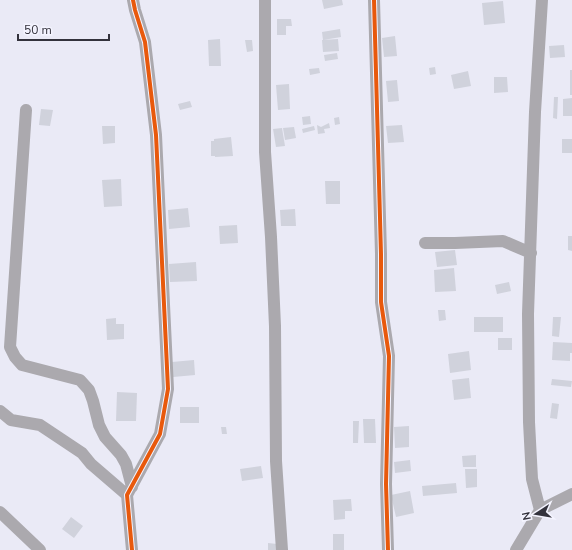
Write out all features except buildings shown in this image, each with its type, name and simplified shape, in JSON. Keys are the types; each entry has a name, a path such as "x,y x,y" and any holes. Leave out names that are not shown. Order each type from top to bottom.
{"street":[{"path":"129,491 160,434 168,389 156,135 145,42 133,0"},
{"path":"265,0 265,152 275,326 276,461 282,550"},
{"path":"374,0 381,302 389,356 386,484 388,550"},
{"path":"540,510 532,479 529,422 528,314 535,112 542,0"},
{"path":"26,110 10,347 15,357 22,365 80,380 88,390 93,401 99,425 105,437 121,455 126,464 132,550"},
{"path":"425,243 503,241 531,253"},
{"path":"0,411 11,420 40,425 82,453 92,464 129,491"},
{"path":"516,550 540,510 572,494"},
{"path":"0,512 40,550"}],"cycle path":[{"path":"132,550 127,495 160,434 168,389 156,135 145,42 133,0"},
{"path":"374,0 381,302 389,356 386,484 388,550"}]}
